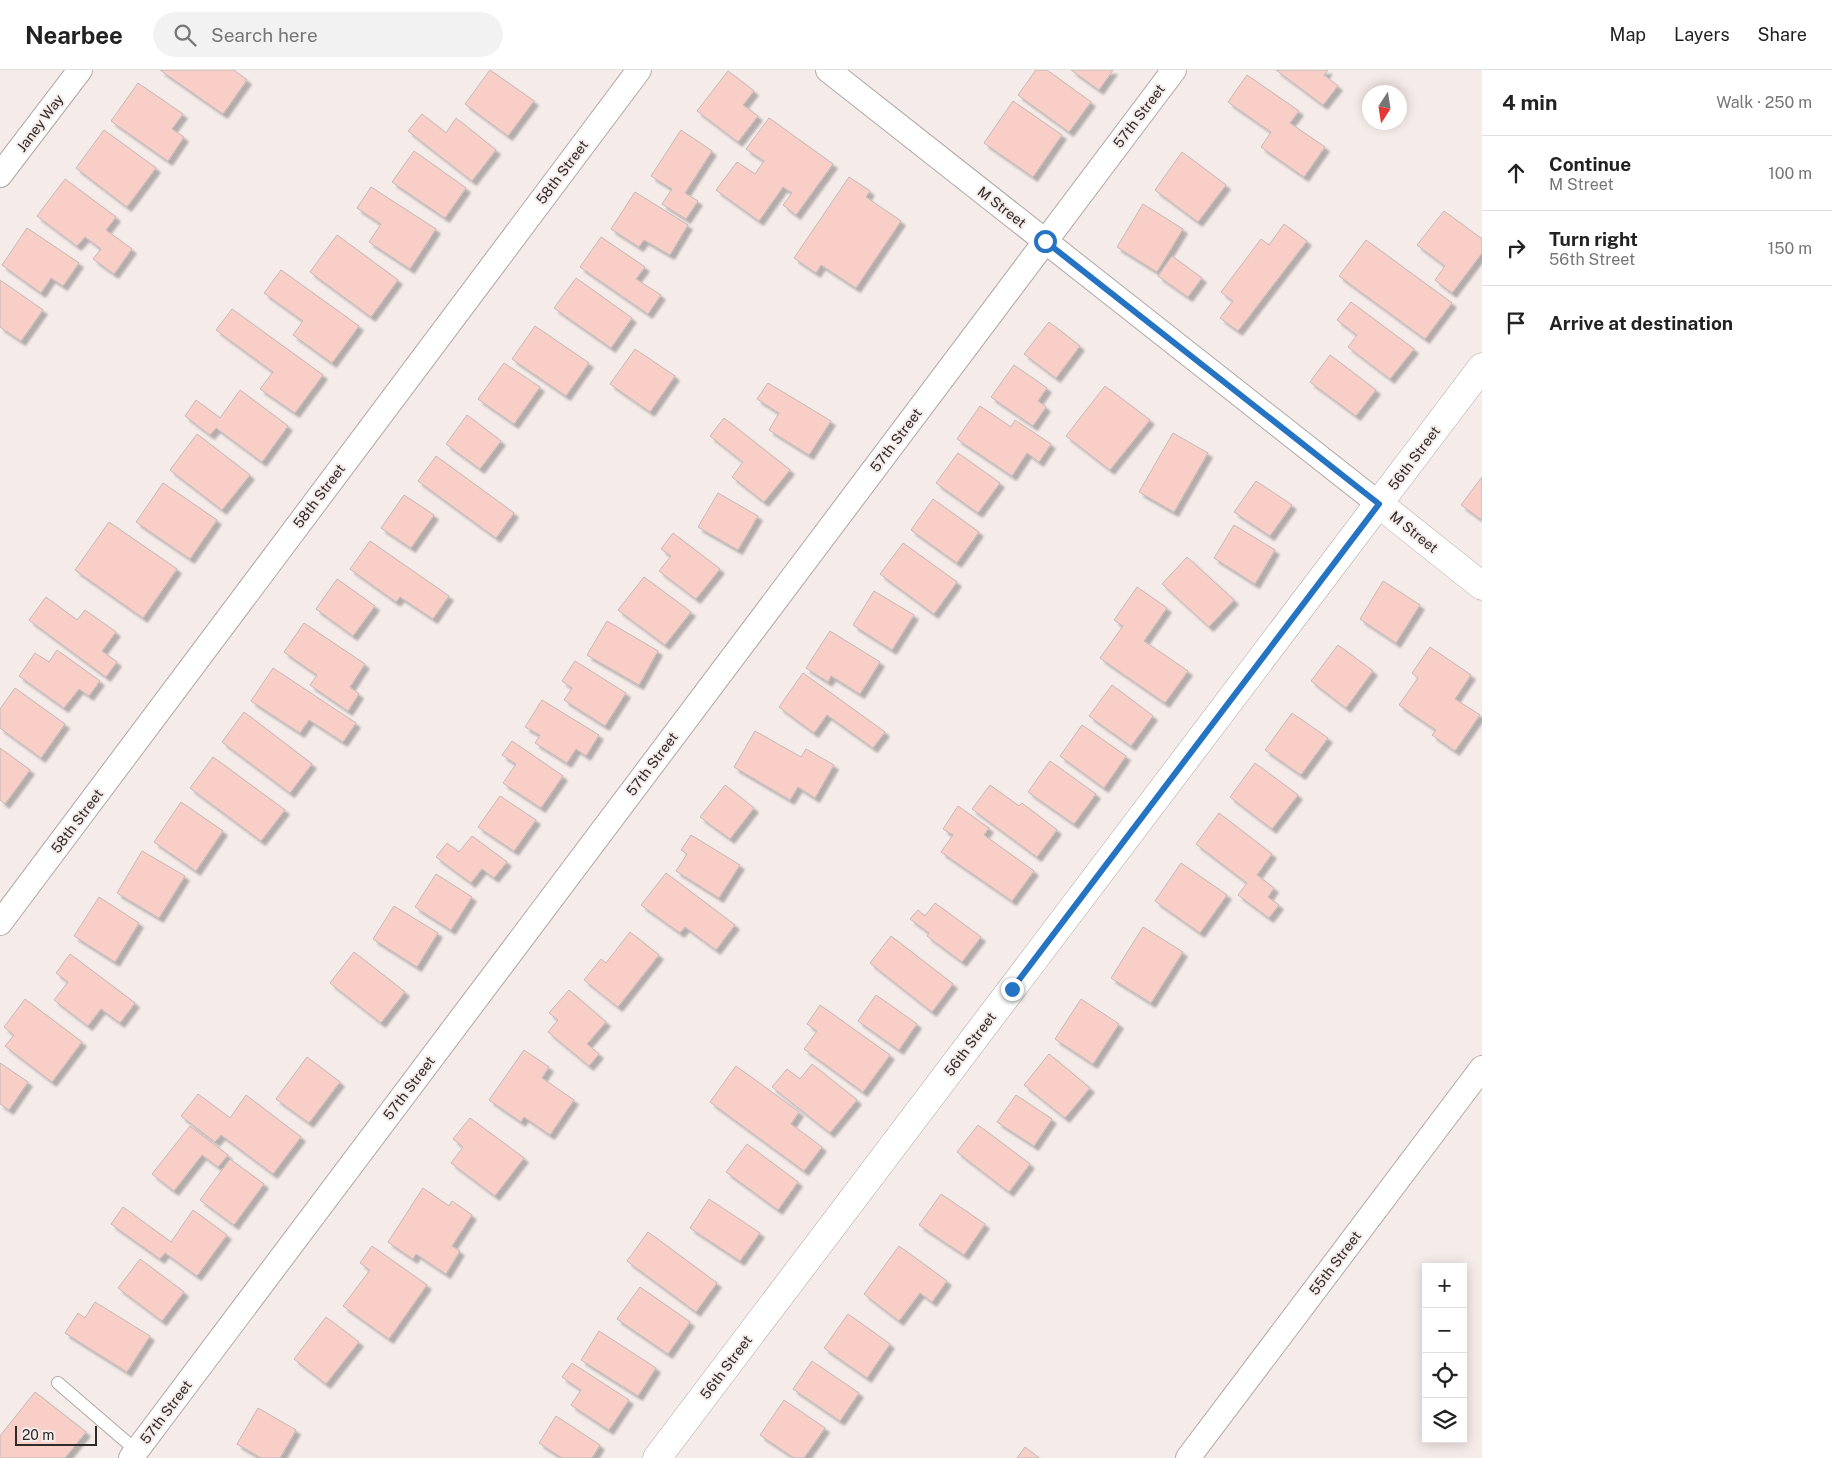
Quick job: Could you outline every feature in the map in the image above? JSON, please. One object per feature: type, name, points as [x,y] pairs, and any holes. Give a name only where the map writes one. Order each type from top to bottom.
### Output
[{"type":"street","name":"Janey Way","points":[[0,175],[80,70]]},
{"type":"street","name":"58th Street","points":[[0,923],[639,70]]},
{"type":"street","name":"M Street","points":[[828,70],[1482,586]]},
{"type":"street","name":"57th Street","points":[[134,1454],[1174,70]]},
{"type":"street","name":"56th Street","points":[[657,1458],[1482,367]]},
{"type":"street","name":"55th Street","points":[[1188,1458],[1482,1068]]},
{"type":"lane","points":[[58,1384],[134,1454]]},
{"type":"building","points":[[160,70],[234,70],[247,80],[223,114]]},
{"type":"building","points":[[490,70],[534,101],[508,136],[465,104]]},
{"type":"building","points":[[1036,70],[1047,70],[1091,102],[1069,132],[1018,95]]},
{"type":"building","points":[[1071,70],[1113,70],[1099,90]]},
{"type":"building","points":[[1276,70],[1328,70],[1324,75],[1338,86],[1323,105]]},
{"type":"building","points":[[728,71],[754,91],[743,105],[758,116],[738,142],[697,111]]},
{"type":"building","points":[[1247,75],[1299,111],[1290,123],[1325,147],[1304,177],[1261,147],[1271,132],[1228,102]]},
{"type":"building","points":[[138,83],[183,114],[172,129],[184,137],[168,161],[111,121]]},
{"type":"building","points":[[1013,101],[1062,135],[1033,177],[984,143]]},
{"type":"building","points":[[422,114],[446,133],[456,118],[496,150],[472,181],[408,131]]},
{"type":"building","points":[[769,118],[833,164],[796,215],[783,205],[792,193],[783,187],[759,221],[716,190],[737,162],[755,174],[764,161],[746,149]]},
{"type":"building","points":[[104,130],[156,168],[127,207],[76,168]]},
{"type":"building","points":[[681,130],[712,151],[685,193],[698,201],[686,219],[662,204],[672,189],[651,176]]},
{"type":"building","points":[[414,151],[466,188],[445,218],[392,182]]},
{"type":"building","points":[[1182,152],[1226,185],[1198,222],[1155,190]]},
{"type":"building","points":[[849,177],[870,191],[866,197],[901,221],[856,288],[821,265],[816,273],[794,258]]},
{"type":"building","points":[[65,179],[116,217],[106,230],[132,249],[114,274],[93,259],[101,249],[85,237],[77,246],[37,216]]},
{"type":"building","points":[[371,187],[436,229],[410,269],[369,242],[381,224],[357,208]]},
{"type":"building","points":[[635,192],[688,225],[670,255],[644,240],[639,247],[611,229]]},
{"type":"building","points":[[1143,204],[1183,229],[1157,272],[1117,247]]},
{"type":"building","points":[[1444,211],[1482,239],[1482,253],[1452,293],[1435,280],[1445,266],[1417,245]]},
{"type":"building","points":[[1284,224],[1307,241],[1238,331],[1220,318],[1233,301],[1221,292],[1261,239],[1269,245]]},
{"type":"building","points":[[27,228],[79,263],[63,286],[51,278],[41,293],[2,265]]},
{"type":"building","points":[[337,235],[398,280],[371,317],[310,272]]},
{"type":"building","points":[[601,237],[645,267],[636,279],[661,295],[648,314],[580,267]]},
{"type":"building","points":[[1366,240],[1452,303],[1425,339],[1339,276]]},
{"type":"building","points":[[1172,256],[1202,278],[1188,297],[1158,276]]},
{"type":"building","points":[[281,270],[359,326],[332,363],[293,335],[303,321],[264,293]]},
{"type":"building","points":[[576,278],[632,318],[611,348],[554,308]]},
{"type":"building","points":[[0,280],[43,310],[21,341],[0,327]]},
{"type":"building","points":[[1351,302],[1414,349],[1390,379],[1348,347],[1357,335],[1337,320]]},
{"type":"building","points":[[232,309],[323,375],[295,413],[260,389],[273,372],[216,330]]},
{"type":"building","points":[[1049,322],[1080,346],[1056,378],[1024,354]]},
{"type":"building","points":[[535,326],[589,363],[566,396],[512,359]]},
{"type":"building","points":[[635,349],[675,376],[650,412],[610,384]]},
{"type":"building","points":[[1330,355],[1376,390],[1356,416],[1310,382]]},
{"type":"building","points":[[504,363],[540,387],[514,424],[478,399]]},
{"type":"building","points":[[1014,365],[1047,388],[1038,401],[1046,407],[1033,426],[991,397]]},
{"type":"building","points":[[768,383],[831,421],[809,455],[769,430],[779,413],[757,399]]},
{"type":"building","points":[[1105,386],[1150,420],[1110,470],[1066,436]]},
{"type":"building","points":[[240,390],[288,426],[262,462],[216,428],[210,435],[185,416],[196,400],[220,418]]},
{"type":"building","points":[[980,406],[1011,427],[1015,420],[1051,444],[1039,462],[1027,453],[1012,476],[957,439]]},
{"type":"building","points":[[467,415],[501,441],[480,469],[446,444]]},
{"type":"building","points":[[724,418],[790,470],[764,502],[732,477],[743,462],[710,436]]},
{"type":"building","points":[[1173,433],[1208,453],[1174,512],[1139,492]]},
{"type":"building","points":[[197,434],[250,475],[222,510],[170,470]]},
{"type":"building","points":[[958,453],[1000,483],[978,513],[936,483]]},
{"type":"building","points":[[436,456],[514,513],[496,538],[418,481]]},
{"type":"building","points":[[1482,477],[1482,520],[1461,505]]},
{"type":"building","points":[[1256,481],[1292,505],[1270,536],[1234,512]]},
{"type":"building","points":[[163,483],[217,520],[190,559],[136,522]]},
{"type":"building","points":[[718,493],[758,516],[738,550],[698,527]]},
{"type":"building","points":[[404,495],[434,515],[411,548],[381,528]]},
{"type":"building","points":[[933,499],[979,532],[957,563],[911,530]]},
{"type":"building","points":[[109,522],[177,569],[143,618],[75,570]]},
{"type":"building","points":[[1234,525],[1275,550],[1255,584],[1214,558]]},
{"type":"building","points":[[673,533],[720,569],[696,599],[659,571],[671,556],[661,549]]},
{"type":"building","points":[[370,541],[449,596],[433,619],[400,597],[396,602],[350,569]]},
{"type":"building","points":[[903,543],[957,582],[934,614],[880,574]]},
{"type":"building","points":[[1187,557],[1234,600],[1209,627],[1162,584]]},
{"type":"building","points":[[644,577],[691,612],[665,645],[618,610]]},
{"type":"building","points":[[337,579],[375,606],[353,636],[316,609]]},
{"type":"building","points":[[1383,581],[1420,605],[1396,643],[1360,619]]},
{"type":"building","points":[[1137,587],[1167,608],[1144,641],[1188,671],[1165,703],[1100,658],[1123,626],[1114,620]]},
{"type":"building","points":[[874,591],[914,615],[892,650],[853,625]]},
{"type":"building","points":[[46,597],[77,620],[85,610],[116,632],[102,651],[117,662],[106,677],[29,620]]},
{"type":"building","points":[[607,621],[658,651],[639,685],[587,655]]},
{"type":"building","points":[[304,623],[365,664],[350,687],[359,694],[348,711],[310,685],[317,675],[284,652]]},
{"type":"building","points":[[830,631],[880,662],[860,694],[831,676],[828,682],[806,668]]},
{"type":"building","points":[[1338,645],[1373,671],[1346,708],[1311,681]]},
{"type":"building","points":[[1430,647],[1471,675],[1455,699],[1480,715],[1455,751],[1432,735],[1436,730],[1399,705],[1418,678],[1412,673]]},
{"type":"building","points":[[57,650],[100,681],[89,696],[79,689],[64,708],[19,676],[35,653],[49,662]]},
{"type":"building","points":[[575,661],[626,693],[605,726],[564,700],[572,688],[562,681]]},
{"type":"building","points":[[273,668],[356,723],[343,742],[309,720],[300,733],[251,701]]},
{"type":"building","points":[[803,673],[885,732],[873,748],[827,715],[814,733],[779,707]]},
{"type":"building","points":[[1112,685],[1153,716],[1131,746],[1089,716]]},
{"type":"building","points":[[15,688],[65,724],[41,758],[0,728],[0,709]]},
{"type":"building","points":[[542,700],[599,735],[586,756],[576,749],[567,763],[535,743],[540,735],[525,727]]},
{"type":"building","points":[[244,712],[312,764],[290,793],[222,742]]},
{"type":"building","points":[[1292,713],[1328,738],[1301,775],[1265,750]]},
{"type":"building","points":[[1082,725],[1126,756],[1104,788],[1060,756]]},
{"type":"building","points":[[755,731],[801,757],[806,749],[834,765],[815,798],[798,787],[790,800],[734,767]]},
{"type":"building","points":[[512,741],[563,776],[541,808],[503,783],[516,764],[502,755]]},
{"type":"building","points":[[0,748],[30,770],[5,804],[0,800]]},
{"type":"building","points":[[213,757],[285,810],[261,841],[190,788]]},
{"type":"building","points":[[1050,761],[1096,794],[1074,824],[1028,792]]},
{"type":"building","points":[[1255,763],[1298,795],[1272,829],[1230,797]]},
{"type":"building","points":[[725,785],[754,808],[730,839],[700,817]]},
{"type":"building","points":[[990,785],[1019,806],[1022,803],[1057,830],[1037,857],[972,809]]},
{"type":"building","points":[[500,796],[536,820],[514,851],[478,827]]},
{"type":"building","points":[[181,802],[223,831],[196,871],[154,842]]},
{"type":"building","points":[[958,806],[989,828],[984,835],[1034,871],[1012,901],[941,852],[953,835],[943,829]]},
{"type":"building","points":[[1219,813],[1272,854],[1257,875],[1274,888],[1268,897],[1279,905],[1269,918],[1238,895],[1247,883],[1196,844]]},
{"type":"building","points":[[691,835],[740,865],[719,898],[676,871],[687,854],[681,850]]},
{"type":"building","points":[[472,836],[507,862],[494,878],[482,869],[471,883],[436,857],[447,843],[459,852]]},
{"type":"building","points":[[142,851],[185,876],[159,918],[117,893]]},
{"type":"building","points":[[1181,863],[1227,895],[1200,933],[1155,901]]},
{"type":"building","points":[[666,873],[735,925],[716,950],[685,927],[680,933],[641,905]]},
{"type":"building","points":[[436,874],[472,897],[451,930],[415,907]]},
{"type":"building","points":[[99,897],[139,923],[115,962],[74,936]]},
{"type":"building","points":[[935,903],[981,937],[962,962],[927,936],[929,933],[910,919],[918,910],[925,916]]},
{"type":"building","points":[[394,906],[438,933],[417,967],[373,939]]},
{"type":"building","points":[[1143,927],[1183,952],[1151,1003],[1111,978]]},
{"type":"building","points":[[630,932],[659,955],[618,1007],[584,980],[601,959],[606,963]]},
{"type":"building","points":[[891,936],[953,984],[932,1012],[870,963]]},
{"type":"building","points":[[354,952],[405,992],[381,1023],[330,983]]},
{"type":"building","points":[[70,954],[135,1003],[120,1023],[101,1009],[88,1026],[54,1000],[68,982],[56,973]]},
{"type":"building","points":[[569,990],[606,1022],[587,1044],[599,1054],[589,1066],[548,1032],[558,1020],[549,1013]]},
{"type":"building","points":[[876,995],[917,1024],[899,1050],[858,1021]]},
{"type":"building","points":[[25,999],[82,1042],[52,1082],[5,1046],[14,1035],[4,1027]]},
{"type":"building","points":[[1081,999],[1119,1024],[1093,1064],[1055,1039]]},
{"type":"building","points":[[820,1005],[890,1055],[863,1092],[804,1049],[817,1031],[807,1024]]},
{"type":"building","points":[[524,1050],[549,1067],[542,1078],[574,1100],[550,1135],[524,1117],[521,1122],[489,1100]]},
{"type":"building","points":[[1049,1054],[1090,1088],[1065,1118],[1024,1085]]},
{"type":"building","points":[[307,1057],[340,1082],[309,1123],[276,1099]]},
{"type":"building","points":[[0,1063],[28,1082],[9,1110],[0,1104]]},
{"type":"building","points":[[812,1064],[857,1100],[830,1133],[772,1087],[787,1069],[800,1079]]},
{"type":"building","points":[[736,1066],[799,1112],[791,1124],[822,1147],[804,1171],[710,1102]]},
{"type":"building","points":[[198,1094],[230,1118],[246,1095],[301,1137],[273,1174],[221,1135],[215,1142],[181,1116]]},
{"type":"building","points":[[1016,1095],[1052,1119],[1034,1146],[997,1122]]},
{"type":"building","points":[[470,1118],[524,1158],[495,1196],[451,1163],[463,1147],[453,1139]]},
{"type":"building","points":[[978,1125],[1030,1164],[1009,1192],[957,1152]]},
{"type":"building","points":[[190,1126],[228,1155],[218,1167],[202,1155],[174,1191],[152,1174]]},
{"type":"building","points":[[747,1144],[798,1182],[778,1210],[726,1172]]},
{"type":"building","points":[[230,1159],[264,1184],[234,1225],[200,1200]]},
{"type":"building","points":[[423,1188],[449,1206],[452,1201],[472,1215],[452,1246],[460,1251],[446,1274],[416,1254],[413,1259],[388,1242]]},
{"type":"building","points":[[941,1194],[985,1224],[964,1255],[919,1225]]},
{"type":"building","points":[[709,1199],[760,1233],[740,1261],[690,1228]]},
{"type":"building","points":[[123,1207],[171,1242],[193,1210],[227,1235],[197,1276],[165,1253],[160,1259],[111,1224]]},
{"type":"building","points":[[648,1232],[717,1283],[696,1312],[627,1261]]},
{"type":"building","points":[[372,1246],[427,1285],[389,1339],[343,1306],[370,1270],[360,1263]]},
{"type":"building","points":[[899,1246],[947,1281],[932,1302],[920,1293],[899,1321],[864,1294]]},
{"type":"building","points":[[140,1259],[184,1292],[162,1321],[118,1288]]},
{"type":"building","points":[[640,1287],[690,1322],[668,1354],[617,1319]]},
{"type":"building","points":[[95,1302],[150,1336],[127,1372],[65,1333],[78,1313],[85,1318]]},
{"type":"building","points":[[848,1314],[890,1344],[867,1378],[824,1348]]},
{"type":"building","points":[[326,1317],[359,1342],[326,1384],[294,1359]]},
{"type":"building","points":[[599,1331],[656,1368],[638,1396],[581,1360]]},
{"type":"building","points":[[812,1361],[859,1393],[840,1421],[793,1389]]},
{"type":"building","points":[[572,1363],[629,1400],[609,1430],[571,1405],[581,1390],[562,1377]]},
{"type":"building","points":[[35,1392],[86,1432],[65,1458],[0,1458],[0,1436]]},
{"type":"building","points":[[784,1400],[825,1428],[804,1458],[794,1458],[760,1435]]},
{"type":"building","points":[[258,1408],[296,1430],[280,1458],[261,1458],[237,1444]]},
{"type":"building","points":[[556,1416],[600,1445],[592,1458],[562,1458],[539,1443]]},
{"type":"building","points":[[1025,1447],[1039,1458],[1017,1458]]},
{"type":"route","points":[[1012,989],[1379,504],[1045,241]]}]
